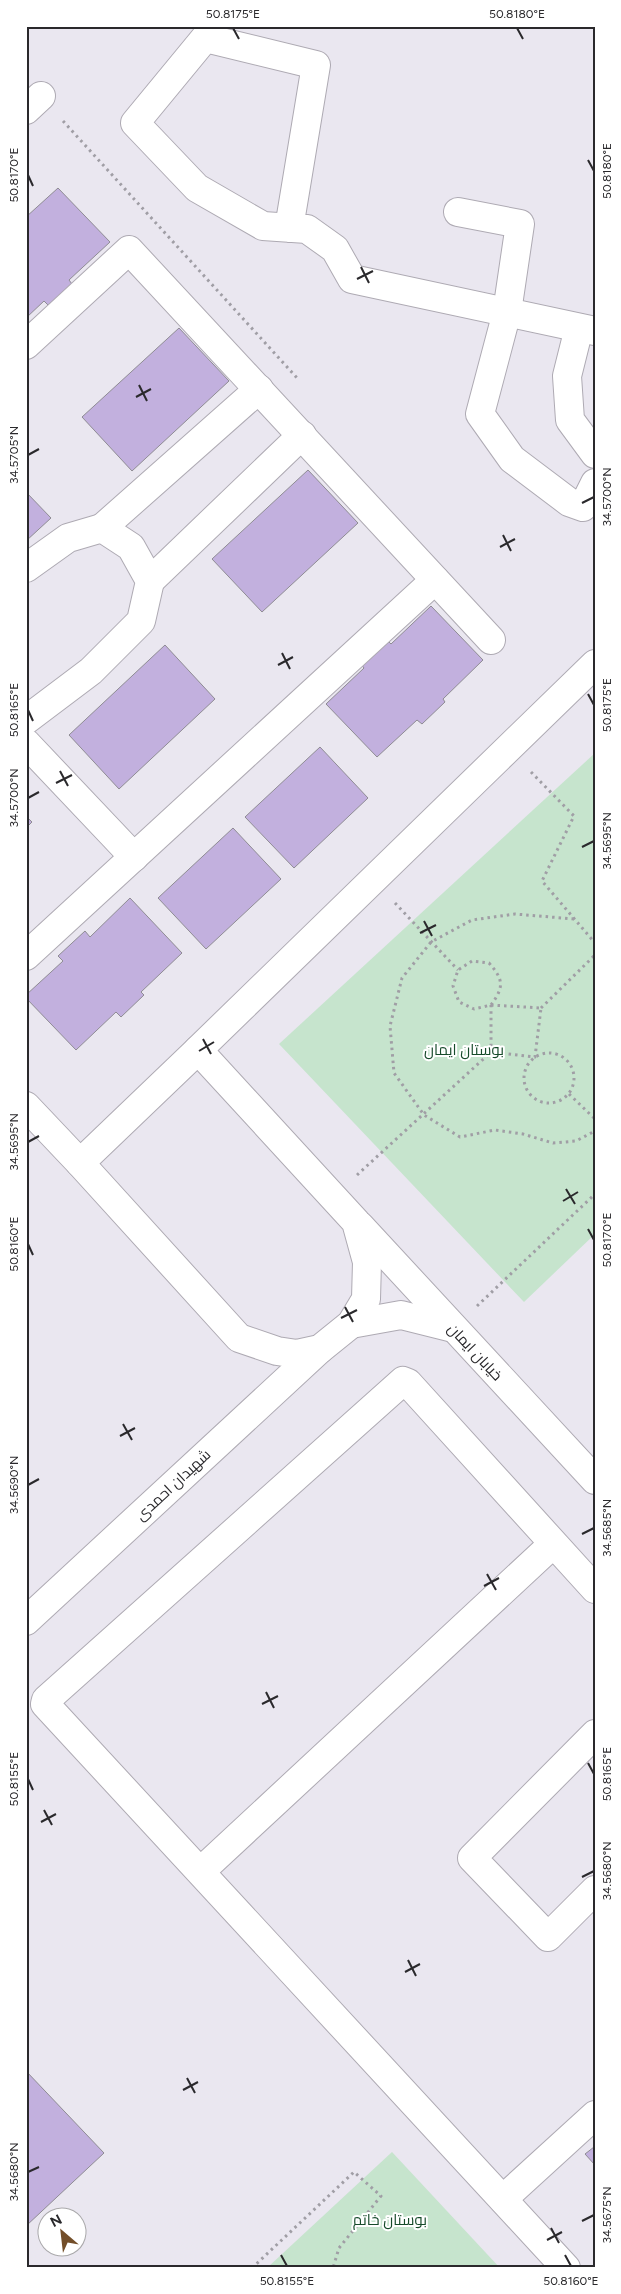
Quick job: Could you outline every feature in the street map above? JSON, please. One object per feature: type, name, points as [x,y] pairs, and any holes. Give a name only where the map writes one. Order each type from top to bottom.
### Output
[{"type":"street","points":[[288,228],[316,65],[205,38],[135,123],[197,188],[263,226],[288,228],[307,229],[335,249],[352,279],[587,330],[567,376],[570,420],[595,454]]},
{"type":"street","points":[[458,212],[520,224],[507,312],[480,414],[512,459],[569,502],[583,507],[595,483]]},
{"type":"street","points":[[26,345],[129,250],[491,640]]},
{"type":"street","points":[[26,568],[68,538],[102,528],[258,389]]},
{"type":"street","points":[[26,720],[91,671],[141,621],[150,581],[302,435]]},
{"type":"street","points":[[102,528],[131,548],[150,581]]},
{"type":"street","points":[[26,956],[435,580]]},
{"type":"street","points":[[80,1163],[595,664]]},
{"type":"street","points":[[26,742],[134,857]]},
{"type":"street","name":"خیابان ایمان","points":[[198,1050],[595,1480]]},
{"type":"street","points":[[26,1106],[239,1338],[277,1351],[297,1354],[320,1349]]},
{"type":"street","points":[[351,1324],[366,1299],[367,1262],[356,1222]]},
{"type":"street","points":[[351,1324],[401,1315],[453,1328]]},
{"type":"street","name":"شهیدان احمدی","points":[[26,1621],[320,1349],[351,1324]]},
{"type":"street","points":[[566,2268],[45,1704],[46,1700],[402,1381],[408,1383],[595,1589]]},
{"type":"street","points":[[201,1871],[553,1544]]},
{"type":"street","points":[[595,1734],[472,1858],[548,1937],[595,1890]]},
{"type":"street","points":[[503,2199],[595,2115]]},
{"type":"path","points":[[34,103],[300,382]]},
{"type":"path","points":[[507,748],[574,816],[542,881],[595,943]]},
{"type":"path","points":[[373,880],[458,970]]},
{"type":"path","points":[[574,919],[514,914],[472,920],[431,942],[402,978],[390,1026],[394,1073],[424,1115],[460,1137],[494,1130],[523,1134],[553,1143],[576,1141],[595,1131]]},
{"type":"path","points":[[491,1052],[535,1056],[553,1053],[568,1061],[574,1078],[569,1094],[554,1103],[537,1100],[525,1087],[524,1070],[535,1056],[541,1008],[595,955]]},
{"type":"path","points":[[333,1196],[491,1052],[491,1005],[500,992],[500,976],[489,963],[472,961],[458,970],[453,986],[459,1002],[474,1009],[491,1005],[541,1008]]},
{"type":"path","points":[[569,1094],[595,1119]]},
{"type":"path","points":[[453,1328],[595,1194]]},
{"type":"path","points":[[252,2268],[354,2172],[381,2196],[339,2248],[333,2268]]},
{"type":"green space","name":"بوستان ایمان","points":[[595,753],[595,1234],[524,1302],[279,1044]]},
{"type":"green space","name":"بوستان خاتم","points":[[392,2152],[500,2268],[267,2268]]},
{"type":"building","points":[[58,188],[110,242],[69,280],[72,284],[49,306],[44,301],[26,318],[26,217]]},
{"type":"building","points":[[179,328],[229,381],[132,471],[82,417]]},
{"type":"building","points":[[308,470],[358,523],[262,612],[212,559]]},
{"type":"building","points":[[26,492],[51,518],[26,541]]},
{"type":"building","points":[[431,606],[483,660],[443,699],[445,702],[422,724],[417,720],[377,757],[326,704],[364,668],[360,663],[386,639],[391,644]]},
{"type":"building","points":[[165,645],[215,699],[119,789],[69,735]]},
{"type":"building","points":[[320,747],[368,798],[294,868],[245,817]]},
{"type":"building","points":[[26,816],[32,822],[26,828]]},
{"type":"building","points":[[233,828],[281,879],[206,949],[158,898]]},
{"type":"building","points":[[130,898],[182,953],[141,992],[144,995],[121,1017],[116,1012],[76,1050],[26,998],[26,995],[63,961],[58,956],[85,931],[90,937]]},
{"type":"building","points":[[26,2071],[104,2153],[47,2206],[38,2206],[38,2215],[26,2226]]},
{"type":"building","points":[[595,2147],[595,2165],[585,2154]]}]
